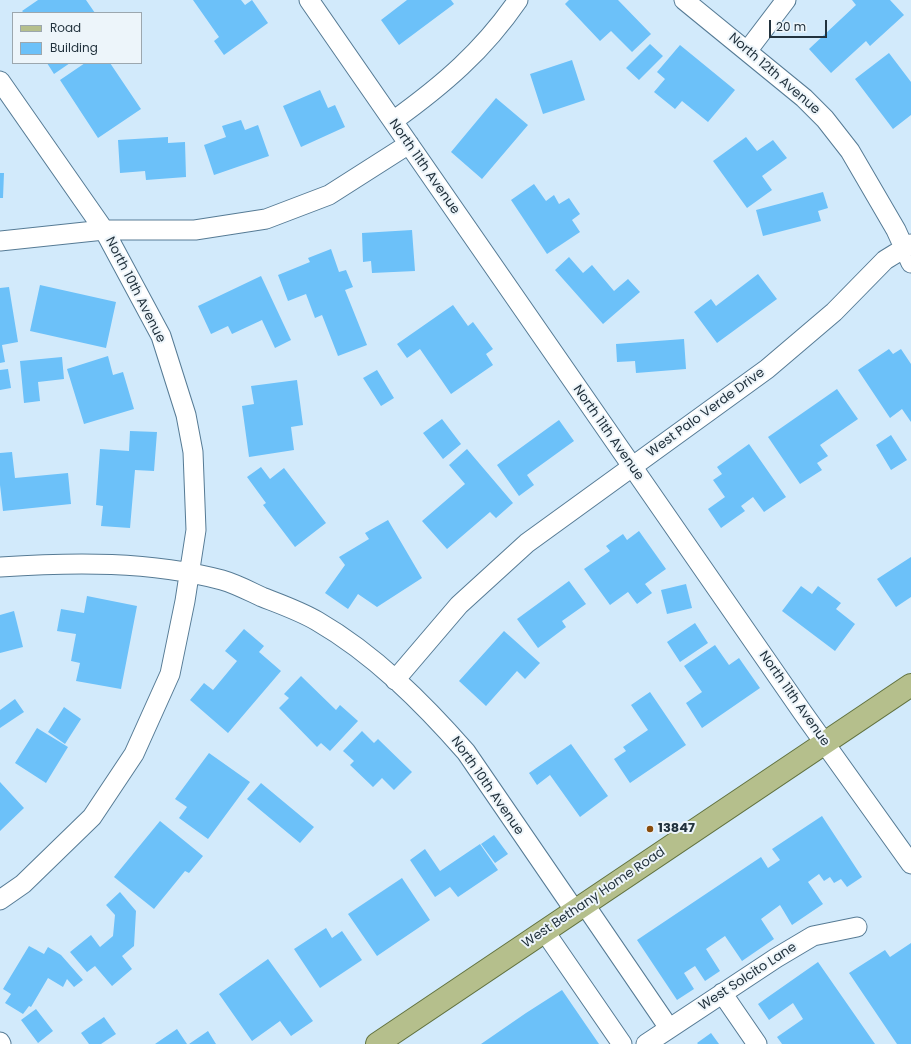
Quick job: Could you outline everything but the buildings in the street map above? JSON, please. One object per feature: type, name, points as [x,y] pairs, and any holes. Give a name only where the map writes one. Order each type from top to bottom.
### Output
[{"type":"main road","name":"West Bethany Home Road","points":[[377,1044],[911,685]]},
{"type":"street","name":"North 11th Avenue","points":[[309,0],[824,743],[911,864]]},
{"type":"street","points":[[393,121],[424,99],[478,52],[504,21],[518,0]]},
{"type":"street","name":"North 12th Avenue","points":[[684,0],[748,50],[804,98],[825,119],[850,151],[909,251]]},
{"type":"street","points":[[748,50],[786,0]]},
{"type":"street","name":"North 10th Avenue","points":[[0,81],[104,230],[161,336],[186,415],[193,452],[196,530],[189,574],[223,581],[316,621],[353,646],[420,701],[466,752],[669,1028]]},
{"type":"street","points":[[0,241],[104,230],[195,230],[266,219],[329,195],[409,144]]},
{"type":"street","name":"West Palo Verde Drive","points":[[395,680],[459,605],[527,543],[777,360],[834,312],[885,260],[909,251]]},
{"type":"street","points":[[0,566],[60,563],[126,564],[189,574],[170,674],[134,754],[92,817],[23,884],[0,900]]},
{"type":"street","name":"West Solcito Lane","points":[[646,1044],[776,958],[813,936],[857,927]]},
{"type":"street","points":[[545,932],[622,1044]]},
{"type":"street","points":[[722,993],[757,1044]]},
{"type":"place","name":"13847","points":[[650,829]]}]
